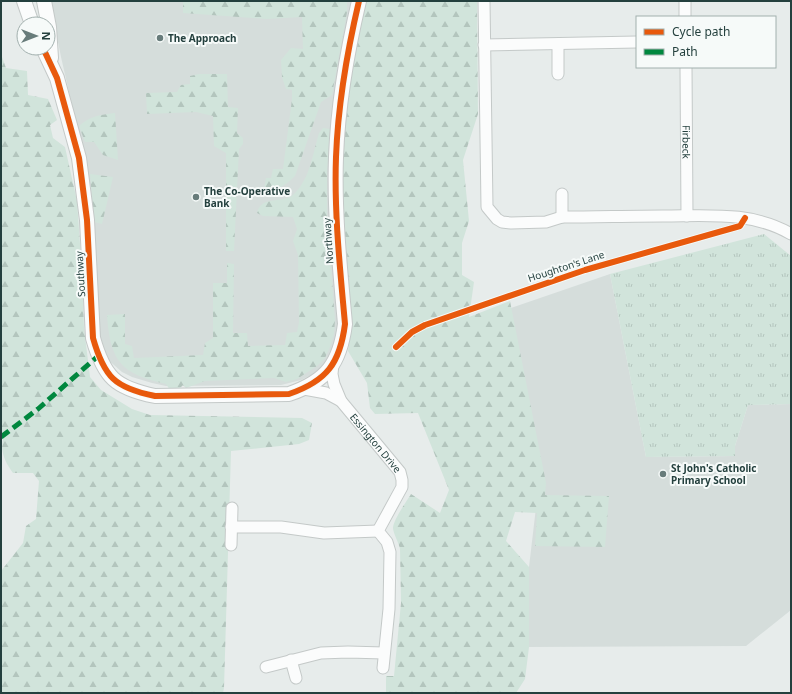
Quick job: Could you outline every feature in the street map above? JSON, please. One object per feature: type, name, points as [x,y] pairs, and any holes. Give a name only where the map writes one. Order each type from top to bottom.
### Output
[{"type":"street","points":[[24,1],[29,16]]},
{"type":"street","points":[[44,1],[49,27],[51,63]]},
{"type":"street","points":[[484,1],[487,207],[497,219],[502,222],[511,223],[546,222],[562,217],[730,216],[745,218],[780,228],[791,234]]},
{"type":"street","points":[[685,1],[686,16]]},
{"type":"street","name":"Northway","points":[[229,394],[289,394],[304,389],[315,383],[326,373],[338,355],[345,324],[336,220],[336,157],[343,80],[357,4]]},
{"type":"street","points":[[484,45],[636,42]]},
{"type":"street","points":[[558,44],[558,74]]},
{"type":"street","name":"Southway","points":[[48,56],[57,78],[79,158],[87,220],[93,338],[98,356],[106,373],[120,384],[136,392],[155,396],[229,394]]},
{"type":"street","name":"Firbeck","points":[[686,68],[687,216]]},
{"type":"street","points":[[562,194],[562,217]]},
{"type":"street","name":"Essington Drive","points":[[333,364],[332,374],[334,384],[341,401],[401,476],[402,483],[400,491],[378,531]]},
{"type":"street","name":"Essington Drive","points":[[304,389],[326,393],[341,401]]},
{"type":"street","points":[[231,545],[232,508]]},
{"type":"street","points":[[231,526],[281,527],[330,533],[378,531],[387,542],[390,552],[389,609],[382,668]]},
{"type":"street","points":[[266,666],[307,656],[334,652],[384,653]]},
{"type":"street","points":[[291,660],[296,678]]},
{"type":"shaded area","points":[[50,1],[351,1],[332,126],[328,177],[330,239],[337,332],[327,359],[320,368],[311,375],[301,380],[281,385],[166,386],[132,377],[122,372],[106,358],[99,345],[91,188],[61,57],[56,32],[56,16],[53,16]]},
{"type":"shaded area","name":"St John's Catholic Primary School","points":[[610,274],[646,457],[735,456],[735,446],[748,405],[791,404],[791,610],[746,646],[529,647],[529,567],[537,499],[505,310]]},
{"type":"green space","points":[[183,1],[347,1],[347,12],[332,95],[321,102],[295,176],[281,187],[264,190],[266,178],[271,178],[273,169],[283,169],[292,90],[286,89],[282,77],[281,60],[291,48],[303,49],[302,17],[267,19],[183,13]]},
{"type":"green space","points":[[365,1],[477,1],[478,114],[463,160],[469,221],[462,243],[462,275],[474,282],[469,317],[510,301],[546,483],[545,495],[609,496],[605,547],[535,546],[537,513],[515,512],[506,541],[529,567],[529,647],[525,679],[516,693],[386,693],[386,676],[394,676],[401,603],[400,549],[393,528],[411,494],[440,513],[449,490],[418,413],[375,414],[370,408],[367,383],[348,351],[351,332],[351,316],[343,204],[344,136],[352,68]]},
{"type":"green space","points":[[1,54],[6,68],[27,71],[28,95],[48,99],[57,120],[50,125],[53,138],[65,147],[77,201],[84,328],[90,377],[101,390],[132,409],[150,415],[302,418],[312,423],[309,440],[299,444],[231,451],[223,693],[1,693],[1,571],[23,543],[26,526],[36,519],[39,481],[33,473],[13,473],[4,458],[2,449],[3,440],[1,439]]},
{"type":"green space","points":[[199,74],[227,74],[228,107],[238,108],[237,133],[243,138],[243,144],[239,149],[234,251],[226,251],[226,153],[214,146],[213,116],[196,112],[147,114],[146,93],[177,92],[181,85],[190,84],[190,76]]},
{"type":"green space","points":[[115,113],[118,160],[103,155],[94,142],[85,142],[79,126],[91,118]]},
{"type":"green space","points":[[323,128],[330,129],[327,172],[327,215],[335,320],[334,334],[325,358],[317,366],[297,379],[286,382],[274,378],[205,381],[186,388],[183,385],[177,391],[170,390],[166,384],[151,380],[128,370],[115,354],[111,344],[107,315],[125,314],[125,344],[132,346],[134,358],[203,355],[205,343],[213,338],[213,283],[227,283],[227,263],[234,264],[233,333],[247,333],[248,346],[285,345],[287,333],[297,332],[299,322],[298,255],[293,241],[297,229],[293,217],[263,216],[257,213],[259,207],[263,204],[268,201],[291,197],[300,187],[308,173],[319,133]]},
{"type":"green space","points":[[90,174],[113,177],[102,224],[94,222]]},
{"type":"green space","points":[[764,234],[791,256],[791,404],[748,405],[735,446],[735,456],[646,457],[610,274]]},
{"type":"marked path","points":[[1,437],[38,409],[98,356]]},
{"type":"cycle path","points":[[47,56],[57,78],[79,158],[87,220],[93,338],[97,351],[107,371],[113,379],[130,389],[155,396],[289,394],[313,383],[329,369],[335,360],[343,338],[345,324],[339,261],[336,157],[344,78],[359,1]]},
{"type":"cycle path","name":"Houghton's Lane","points":[[396,347],[412,332],[425,325],[585,270],[740,226],[745,218]]},
{"type":"place","name":"The Approach","points":[[160,38]]},
{"type":"place","name":"The Co-Operative Bank","points":[[196,197]]},
{"type":"place","name":"St John's Catholic Primary School","points":[[663,474]]}]
